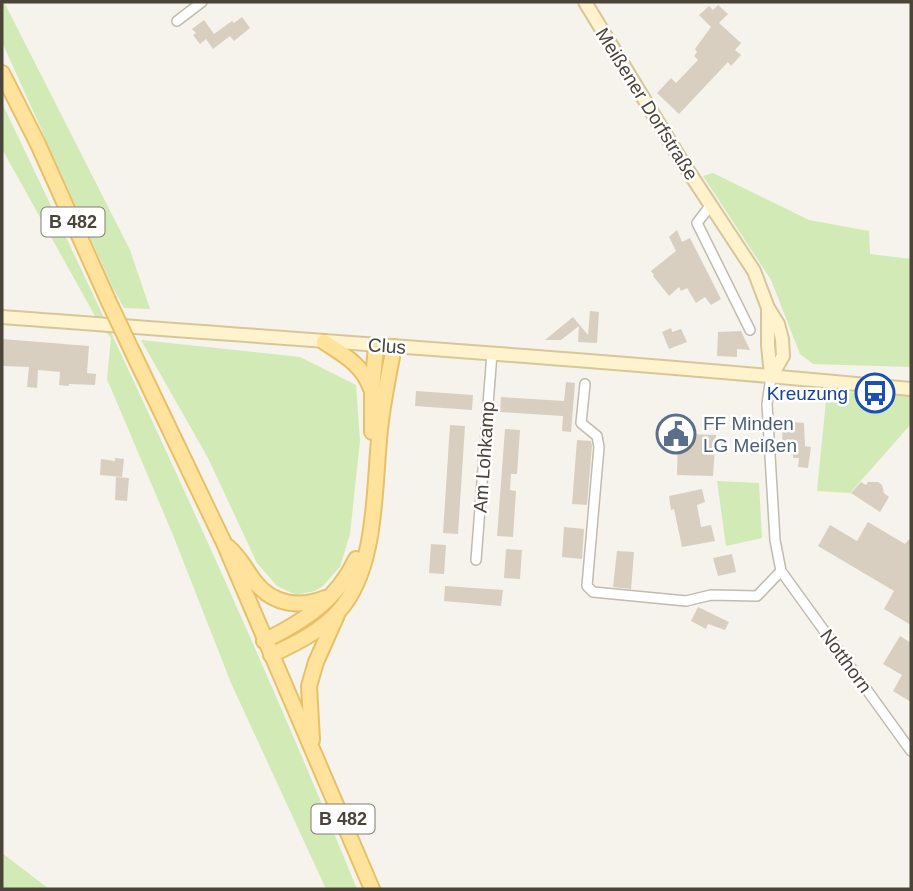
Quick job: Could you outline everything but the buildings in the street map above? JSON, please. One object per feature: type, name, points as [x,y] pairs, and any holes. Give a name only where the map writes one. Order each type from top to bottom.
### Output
[{"type":"main road","name":"Meißener Dorfstraße","points":[[585,2],[710,206],[754,271],[768,308],[771,377]]},
{"type":"main road","name":"B 482","points":[[2,73],[38,144],[108,300],[224,543],[372,889]]},
{"type":"main road","name":"Clus","points":[[2,317],[492,353],[911,389]]},
{"type":"main road","points":[[324,342],[355,363],[368,379],[372,390]]},
{"type":"main road","points":[[264,641],[296,625],[333,596],[349,574],[358,554],[370,470],[376,346]]},
{"type":"main road","points":[[271,655],[302,640],[337,614],[346,603],[367,553],[381,421],[394,347]]},
{"type":"main road","points":[[224,543],[238,555],[256,584],[274,599],[294,605],[333,596]]},
{"type":"main road","points":[[313,748],[309,687],[316,662],[337,614]]},
{"type":"street","points":[[177,21],[202,2]]},
{"type":"street","points":[[710,206],[697,223],[750,330]]},
{"type":"street","name":"Am Lohkamp","points":[[476,560],[492,353]]},
{"type":"street","name":"Notthorn","points":[[771,377],[768,404],[775,540],[781,571],[911,751]]},
{"type":"street","points":[[585,384],[581,423],[597,436],[599,447],[587,586],[593,592],[686,601],[711,595],[757,596],[781,571]]},
{"type":"green space","points":[[2,2],[130,250],[150,309],[124,308],[112,286],[2,42]]},
{"type":"green space","points":[[2,103],[230,592],[357,889],[326,889],[231,683],[173,535],[107,379],[111,338],[100,325],[2,149]]},
{"type":"green space","points":[[713,173],[809,220],[869,231],[870,254],[911,259],[911,367],[813,364],[800,354],[771,280],[703,176]]},
{"type":"green space","points":[[141,340],[300,357],[356,385],[360,441],[350,534],[340,567],[323,586],[315,591],[296,595],[277,586],[257,563],[208,458]]},
{"type":"green space","points":[[827,391],[911,396],[911,424],[850,493],[817,491]]},
{"type":"green space","points":[[717,481],[759,483],[762,538],[726,546]]},
{"type":"green space","points":[[2,853],[49,889],[2,889]]},
{"type":"place","name":"Kreuzung","points":[[875,393]]},
{"type":"place","name":"FF Minden LG Meißen","points":[[676,434]]}]
